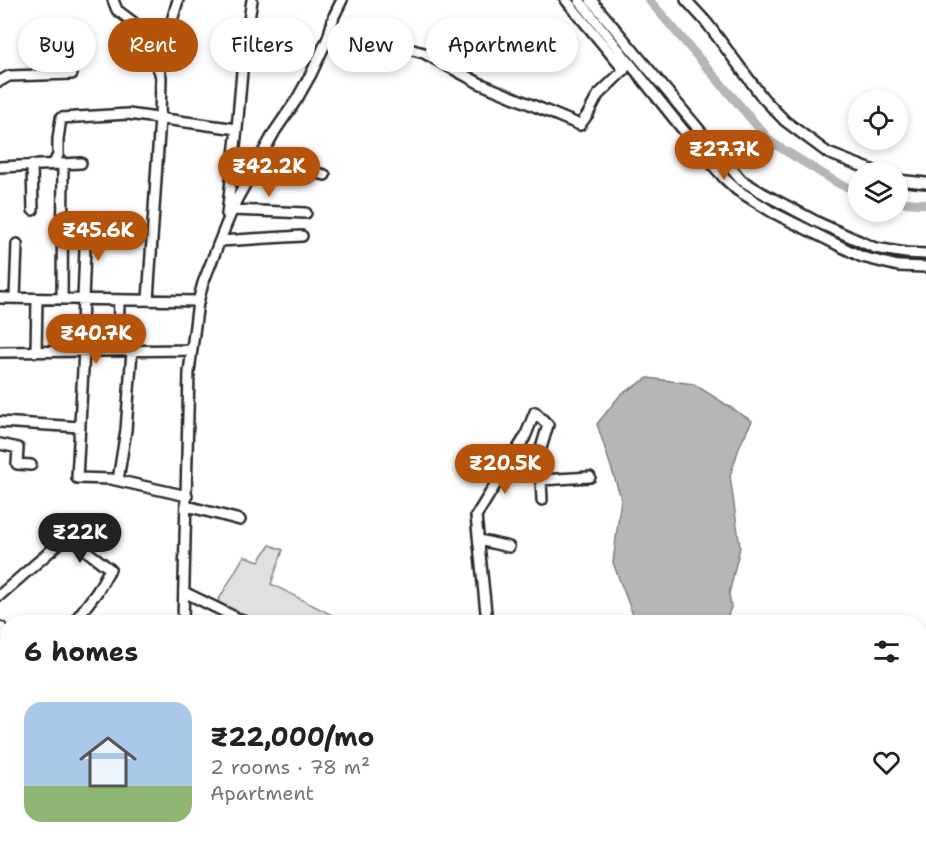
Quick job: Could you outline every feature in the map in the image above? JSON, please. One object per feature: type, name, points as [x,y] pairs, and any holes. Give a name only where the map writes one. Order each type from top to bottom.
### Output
[{"type":"street","points":[[113,0],[117,10],[128,18]]},
{"type":"street","points":[[173,18],[178,0]]},
{"type":"street","points":[[226,225],[243,60],[252,0]]},
{"type":"street","points":[[333,18],[342,0]]},
{"type":"street","points":[[414,50],[424,53],[479,83],[580,125],[598,95],[624,70],[566,0]]},
{"type":"street","points":[[579,0],[684,131],[737,190],[772,212],[862,257],[898,266],[926,267]]},
{"type":"street","points":[[591,0],[741,180],[819,223],[875,248],[926,254]]},
{"type":"street","points":[[686,0],[707,23],[763,98],[785,121],[828,153],[851,162]]},
{"type":"street","points":[[183,615],[189,372],[203,283],[232,210],[257,163],[306,82],[327,40]]},
{"type":"street","points":[[148,300],[160,118],[160,72]]},
{"type":"street","points":[[0,81],[9,76],[72,74]]},
{"type":"street","points":[[62,299],[58,165],[61,118],[128,114],[237,129]]},
{"type":"street","points":[[0,167],[81,163]]},
{"type":"street","points":[[233,166],[257,163],[324,175]]},
{"type":"street","points":[[32,165],[33,210]]},
{"type":"street","points":[[908,181],[926,183]]},
{"type":"street","points":[[232,210],[306,213]]},
{"type":"street","points":[[86,223],[77,478],[118,480],[240,520]]},
{"type":"street","points":[[220,241],[302,236]]},
{"type":"street","points":[[15,298],[17,244]]},
{"type":"street","points":[[0,298],[199,301]]},
{"type":"street","points":[[36,352],[37,298]]},
{"type":"street","points":[[118,351],[119,300]]},
{"type":"street","points":[[0,352],[192,350]]},
{"type":"street","points":[[118,480],[126,430],[132,351]]},
{"type":"street","points":[[486,615],[476,516],[525,437],[535,412],[548,424],[539,455],[542,500]]},
{"type":"street","points":[[0,422],[80,427]]},
{"type":"street","points":[[0,444],[18,448],[17,464],[31,465]]},
{"type":"street","points":[[541,480],[590,477]]},
{"type":"street","points":[[0,595],[70,534],[110,569],[97,592],[79,615]]},
{"type":"street","points":[[478,540],[509,547]]},
{"type":"street","points":[[184,592],[231,615]]},
{"type":"shaded area","points":[[648,378],[694,384],[752,421],[740,445],[730,476],[740,547],[729,594],[731,607],[728,615],[633,615],[613,563],[621,498],[597,424],[621,394]]},
{"type":"shaded area","points":[[270,545],[283,550],[271,584],[332,615],[244,615],[217,603],[244,556],[259,561]]},
{"type":"waterway","points":[[649,0],[771,142],[848,187]]},
{"type":"waterway","points":[[908,203],[926,204]]}]
